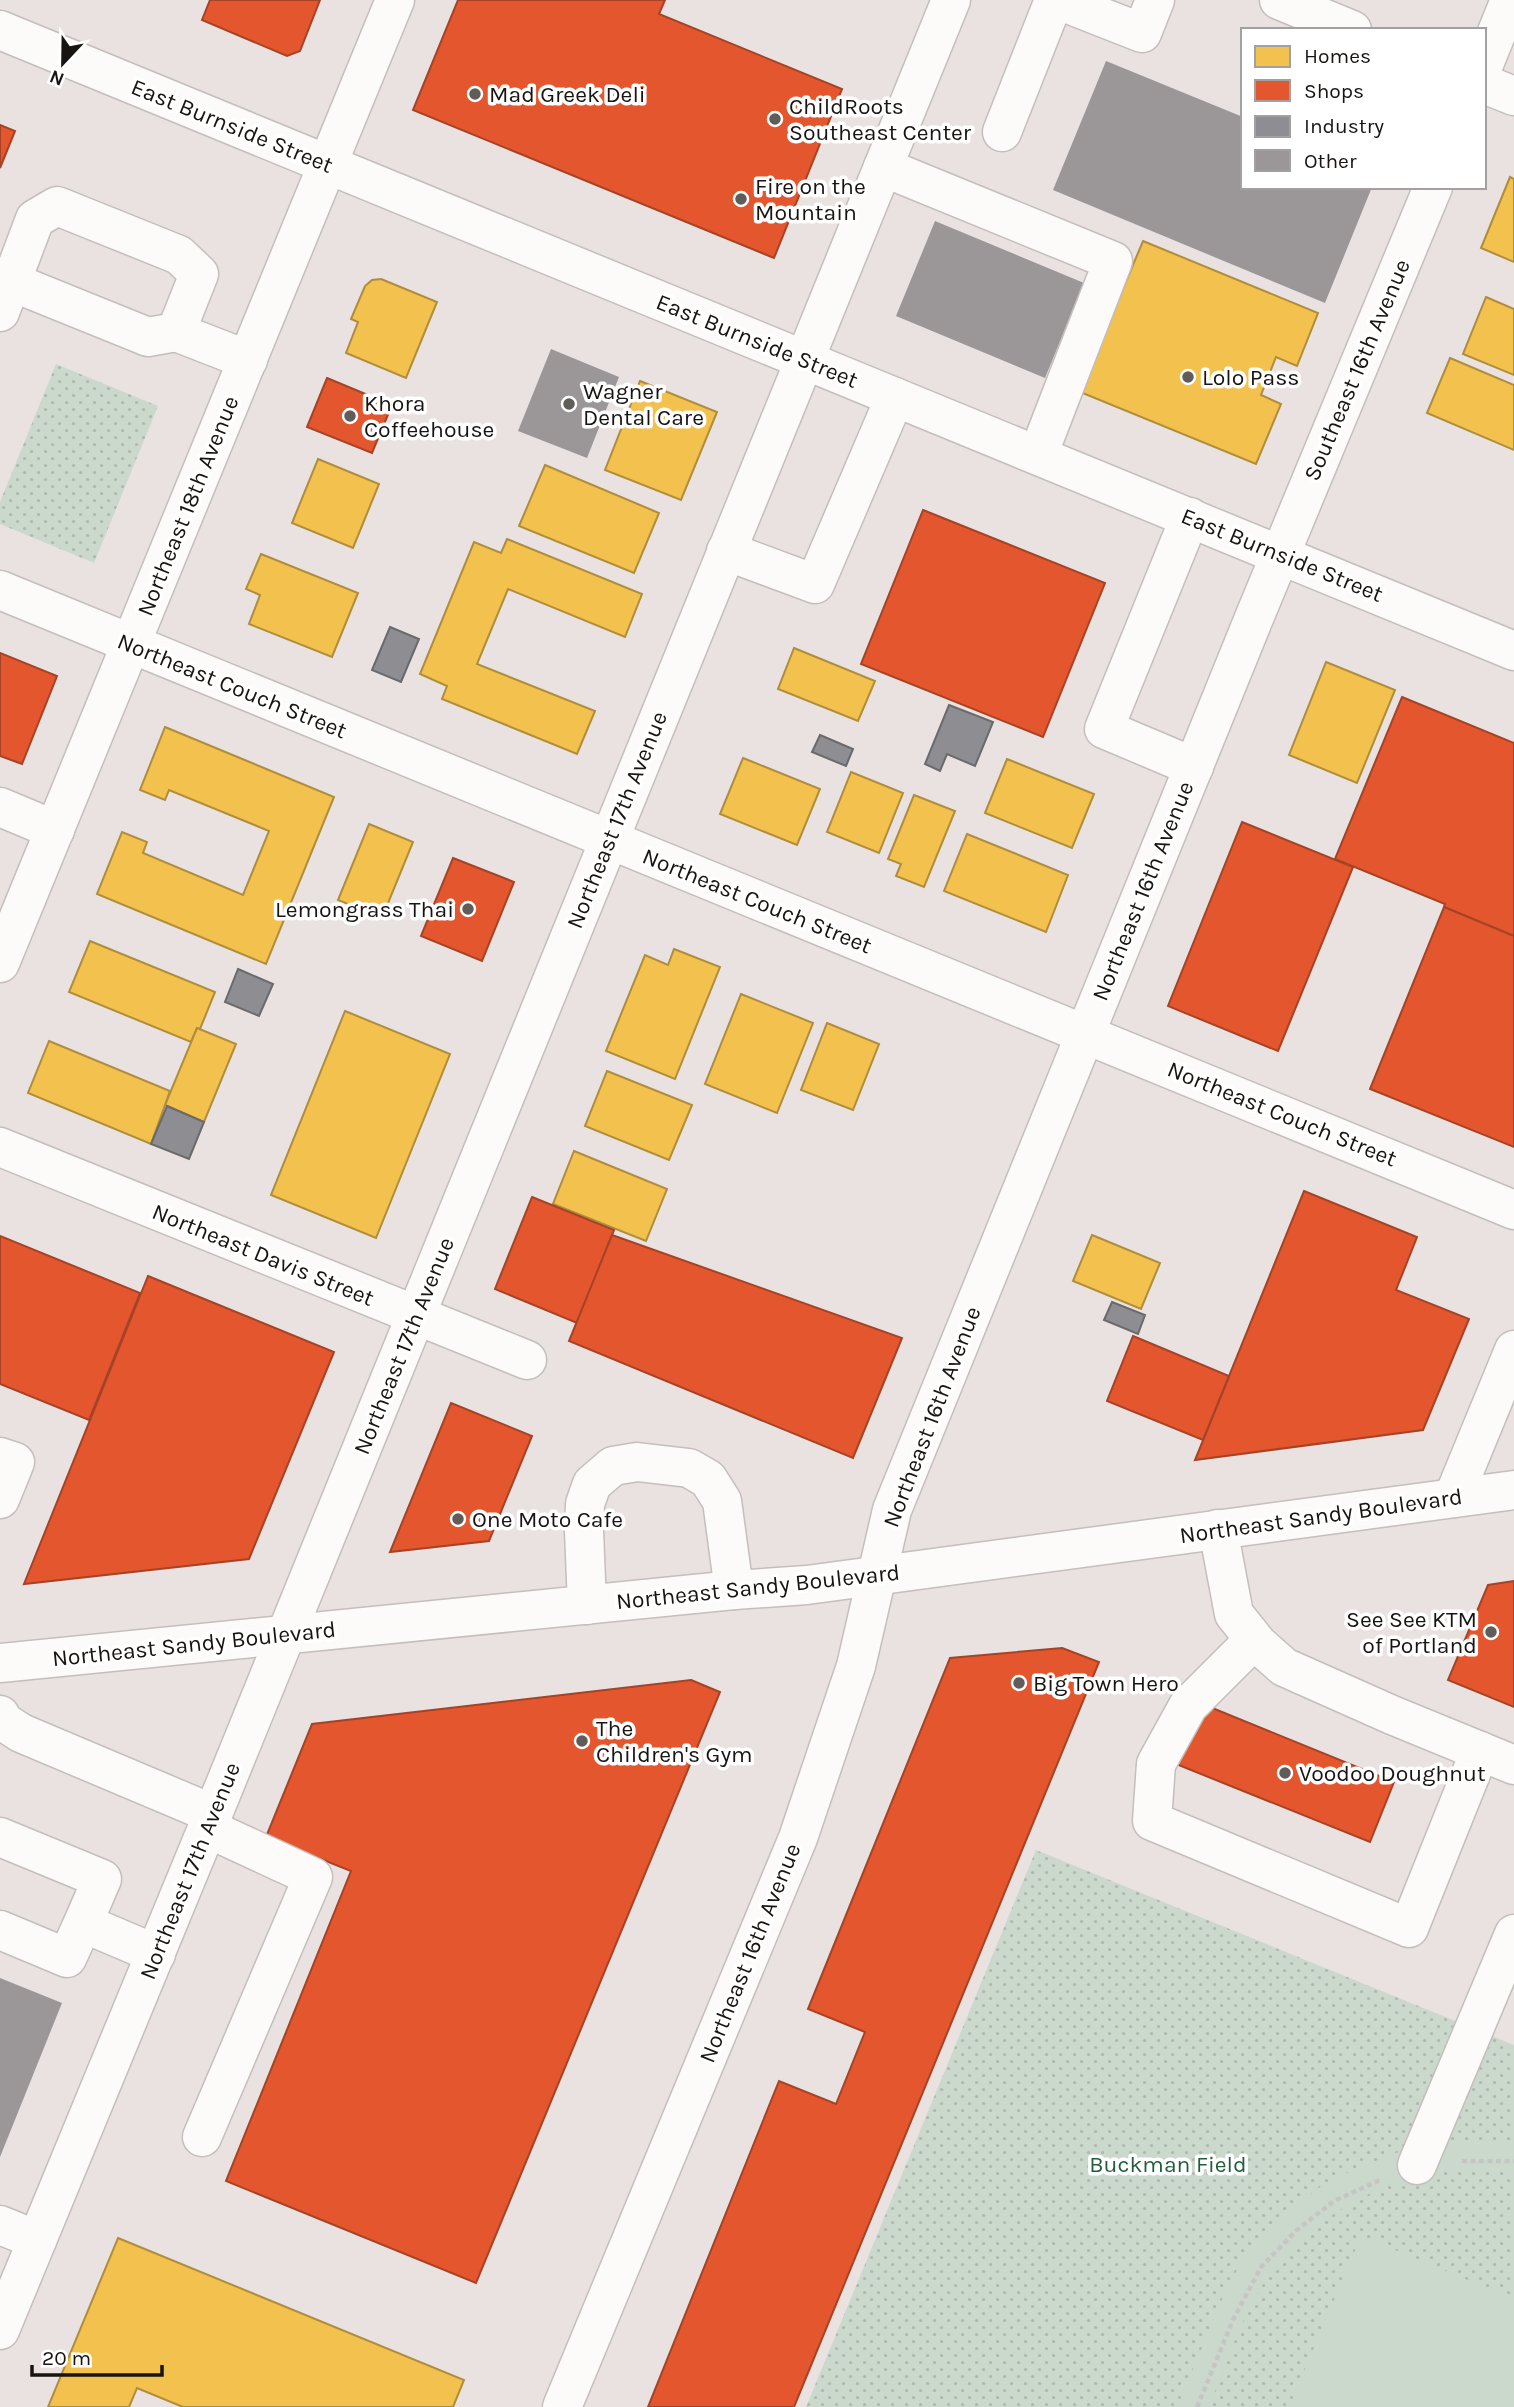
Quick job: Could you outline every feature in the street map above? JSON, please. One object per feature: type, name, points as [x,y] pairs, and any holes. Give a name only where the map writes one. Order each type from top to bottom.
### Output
[{"type":"street","name":"Northeast 18th Avenue","points":[[0,963],[395,0]]},
{"type":"street","name":"Northeast 17th Avenue","points":[[0,2330],[416,1317],[951,0]]},
{"type":"street","points":[[1002,132],[1056,0],[1142,33],[1155,0]]},
{"type":"street","points":[[1279,0],[1347,28]]},
{"type":"street","points":[[1486,59],[1510,0]]},
{"type":"street","name":"East Burnside Street","points":[[0,30],[804,361],[1281,553],[1514,651]]},
{"type":"street","points":[[1486,85],[1514,96]]},
{"type":"street","points":[[883,167],[1113,261],[1038,455]]},
{"type":"street","name":"Southeast 16th Avenue","points":[[1281,553],[1432,189]]},
{"type":"street","points":[[176,332],[199,274],[179,256],[57,206],[36,219],[6,297],[148,337],[176,332],[248,360]]},
{"type":"street","points":[[726,551],[816,584],[895,397]]},
{"type":"street","points":[[1190,517],[1104,729],[1194,767]]},
{"type":"street","name":"Northeast 16th Avenue","points":[[562,2407],[798,1838],[856,1666],[892,1510],[1281,553]]},
{"type":"street","name":"Northeast Couch Street","points":[[0,590],[1514,1210]]},
{"type":"street","points":[[0,807],[55,830]]},
{"type":"street","name":"Northeast Davis Street","points":[[0,1147],[527,1360]]},
{"type":"street","points":[[1453,1498],[1514,1350]]},
{"type":"street","points":[[0,1457],[15,1462],[0,1499]]},
{"type":"street","points":[[587,1605],[584,1531],[588,1494],[592,1484],[613,1466],[637,1462],[689,1468],[708,1479],[722,1501],[734,1590]]},
{"type":"street","name":"Northeast Sandy Boulevard","points":[[0,1663],[807,1585],[1514,1490]]},
{"type":"street","points":[[1218,1530],[1234,1614],[1254,1640],[1284,1667],[1497,1758],[1409,1928],[1152,1821],[1156,1764],[1188,1706],[1254,1640]]},
{"type":"street","points":[[0,1715],[21,1733],[210,1821],[313,1877],[202,2137]]},
{"type":"street","points":[[0,1837],[102,1879],[67,1958],[0,1930]]},
{"type":"street","points":[[83,1923],[156,1954]]},
{"type":"street","points":[[1417,2165],[1514,1934]]},
{"type":"street","points":[[0,2225],[37,2240]]},
{"type":"path","points":[[1197,2407],[1233,2320],[1261,2267],[1297,2230],[1334,2201],[1423,2162],[1514,2161]]},
{"type":"green space","points":[[56,364],[158,406],[94,563],[0,524],[0,502]]},
{"type":"green space","name":"Buckman Field","points":[[1036,1850],[1514,2045],[1514,2407],[806,2407]]},
{"type":"green space","points":[[1456,2141],[1514,2142],[1514,2171],[1466,2169],[1403,2181],[1344,2208],[1317,2226],[1293,2247],[1272,2271],[1255,2298],[1209,2407],[1177,2407],[1230,2281],[1243,2261],[1277,2223],[1320,2187],[1342,2175],[1395,2153]]},
{"type":"green space","points":[[1361,2236],[1514,2299],[1514,2407],[1289,2407]]},
{"type":"building: Homes","points":[[1510,177],[1514,179],[1514,262],[1481,248]]},
{"type":"building: Homes","points":[[1143,241],[1318,313],[1297,366],[1276,357],[1261,395],[1281,404],[1256,464],[1080,392]]},
{"type":"building: Homes","points":[[381,279],[437,302],[406,378],[346,353],[358,322],[351,319],[365,286],[372,280]]},
{"type":"building: Homes","points":[[1486,297],[1514,309],[1514,375],[1463,354]]},
{"type":"building: Homes","points":[[1450,358],[1514,385],[1514,450],[1427,413]]},
{"type":"building: Homes","points":[[640,381],[717,412],[681,500],[605,470]]},
{"type":"building: Homes","points":[[318,459],[379,484],[353,548],[292,523]]},
{"type":"building: Homes","points":[[545,465],[659,513],[634,573],[519,526]]},
{"type":"building: Homes","points":[[507,539],[642,594],[625,637],[508,589],[477,664],[595,711],[577,754],[442,699],[447,686],[420,674],[474,542],[501,553]]},
{"type":"building: Homes","points":[[261,554],[358,593],[332,657],[249,624],[260,595],[246,589]]},
{"type":"building: Homes","points":[[794,648],[875,681],[858,721],[778,689]]},
{"type":"building: Homes","points":[[1326,662],[1395,690],[1357,783],[1289,755]]},
{"type":"building: Homes","points":[[165,727],[334,797],[266,964],[97,894],[122,832],[147,842],[143,853],[243,895],[269,831],[169,790],[165,800],[140,790]]},
{"type":"building: Homes","points":[[743,758],[820,789],[797,845],[720,814]]},
{"type":"building: Homes","points":[[1007,759],[1094,794],[1072,848],[985,813]]},
{"type":"building: Homes","points":[[851,772],[903,793],[879,853],[827,832]]},
{"type":"building: Homes","points":[[914,795],[955,811],[924,887],[896,876],[901,864],[888,859]]},
{"type":"building: Homes","points":[[369,824],[413,842],[382,918],[338,900]]},
{"type":"building: Homes","points":[[967,834],[1068,875],[1046,932],[944,891]]},
{"type":"building: Homes","points":[[90,941],[215,992],[200,1029],[197,1028],[191,1042],[69,992]]},
{"type":"building: Homes","points":[[674,949],[720,967],[675,1079],[606,1051],[645,955],[668,965]]},
{"type":"building: Homes","points":[[741,994],[813,1023],[777,1113],[705,1084]]},
{"type":"building: Homes","points":[[345,1011],[450,1054],[376,1238],[271,1195]]},
{"type":"building: Homes","points":[[827,1023],[879,1044],[853,1110],[801,1090]]},
{"type":"building: Homes","points":[[197,1028],[236,1044],[204,1122],[165,1105]]},
{"type":"building: Homes","points":[[49,1041],[170,1091],[151,1144],[28,1093]]},
{"type":"building: Homes","points":[[607,1071],[692,1105],[669,1160],[585,1126]]},
{"type":"building: Homes","points":[[574,1151],[667,1189],[646,1241],[553,1204]]},
{"type":"building: Homes","points":[[1092,1235],[1160,1263],[1141,1309],[1073,1281]]},
{"type":"building: Homes","points":[[118,2238],[464,2380],[453,2407],[183,2407],[137,2388],[129,2407],[48,2407]]},
{"type":"building: Shops","points":[[210,0],[320,0],[300,51],[287,56],[202,20]]},
{"type":"building: Shops","points":[[458,0],[665,0],[659,14],[842,89],[774,258],[413,110]]},
{"type":"building: Shops","points":[[0,125],[15,131],[0,168]]},
{"type":"building: Shops","name":"Khora Coffeehouse","points":[[327,378],[392,405],[372,453],[307,427]]},
{"type":"building: Shops","points":[[923,510],[1105,583],[1043,737],[861,664]]},
{"type":"building: Shops","points":[[0,653],[57,676],[22,764],[0,756]]},
{"type":"building: Shops","points":[[1402,697],[1514,743],[1514,936],[1444,907],[1445,904],[1335,859]]},
{"type":"building: Shops","points":[[1242,822],[1353,867],[1278,1051],[1168,1006]]},
{"type":"building: Shops","name":"Lemongrass Thai","points":[[453,858],[514,882],[482,961],[421,936]]},
{"type":"building: Shops","points":[[1444,907],[1514,936],[1514,1147],[1370,1089]]},
{"type":"building: Shops","points":[[1304,1191],[1417,1237],[1396,1290],[1469,1319],[1423,1430],[1195,1460]]},
{"type":"building: Shops","points":[[532,1197],[614,1230],[577,1323],[495,1289]]},
{"type":"building: Shops","points":[[612,1235],[902,1338],[853,1458],[569,1341]]},
{"type":"building: Shops","points":[[0,1236],[140,1293],[89,1420],[0,1384]]},
{"type":"building: Shops","points":[[148,1276],[334,1352],[249,1559],[24,1584]]},
{"type":"building: Shops","points":[[1133,1336],[1229,1376],[1203,1440],[1107,1401]]},
{"type":"building: Shops","points":[[451,1403],[532,1436],[489,1541],[390,1552]]},
{"type":"building: Shops","name":"See See KTM of Portland","points":[[1514,1581],[1514,1707],[1448,1680],[1488,1585]]},
{"type":"building: Shops","points":[[1062,1648],[1099,1662],[794,2407],[648,2407],[779,2081],[836,2104],[865,2032],[808,2009],[950,1658]]},
{"type":"building: Shops","points":[[691,1680],[720,1692],[476,2283],[226,2181],[351,1871],[266,1837],[312,1724]]},
{"type":"building: Shops","name":"Voodoo Doughnut","points":[[1200,1703],[1394,1782],[1370,1842],[1176,1764]]},
{"type":"building: Industry","points":[[390,627],[419,639],[401,682],[372,670]]},
{"type":"building: Industry","points":[[949,705],[993,722],[975,766],[947,754],[940,771],[925,764]]},
{"type":"building: Industry","points":[[820,735],[853,749],[846,766],[812,752]]},
{"type":"building: Industry","points":[[238,969],[273,984],[259,1016],[225,1002]]},
{"type":"building: Industry","points":[[167,1106],[204,1122],[189,1159],[151,1144]]},
{"type":"building: Industry","points":[[1112,1302],[1145,1315],[1138,1334],[1104,1320]]},
{"type":"building: Other","points":[[1106,61],[1241,116],[1241,189],[1371,189],[1325,303],[1053,190]]},
{"type":"building: Other","points":[[935,221],[1084,283],[1045,378],[896,316]]},
{"type":"building: Other","name":"Wagner Dental Care","points":[[551,349],[619,377],[587,458],[518,431]]},
{"type":"building: Other","points":[[0,1978],[62,2003],[0,2157]]},
{"type":"place","name":"Mad Greek Deli","points":[[475,94]]},
{"type":"place","name":"ChildRoots Southeast Center","points":[[775,119]]},
{"type":"place","name":"Fire on the Mountain","points":[[741,199]]},
{"type":"place","name":"Lolo Pass","points":[[1188,377]]},
{"type":"place","name":"Wagner Dental Care","points":[[569,404]]},
{"type":"place","name":"Khora Coffeehouse","points":[[350,416]]},
{"type":"place","name":"Lemongrass Thai","points":[[468,909]]},
{"type":"place","name":"One Moto Cafe","points":[[458,1519]]},
{"type":"place","name":"See See KTM of Portland","points":[[1491,1632]]},
{"type":"place","name":"Big Town Hero","points":[[1019,1683]]},
{"type":"place","name":"The Children's Gym","points":[[582,1741]]},
{"type":"place","name":"Voodoo Doughnut","points":[[1285,1773]]}]
